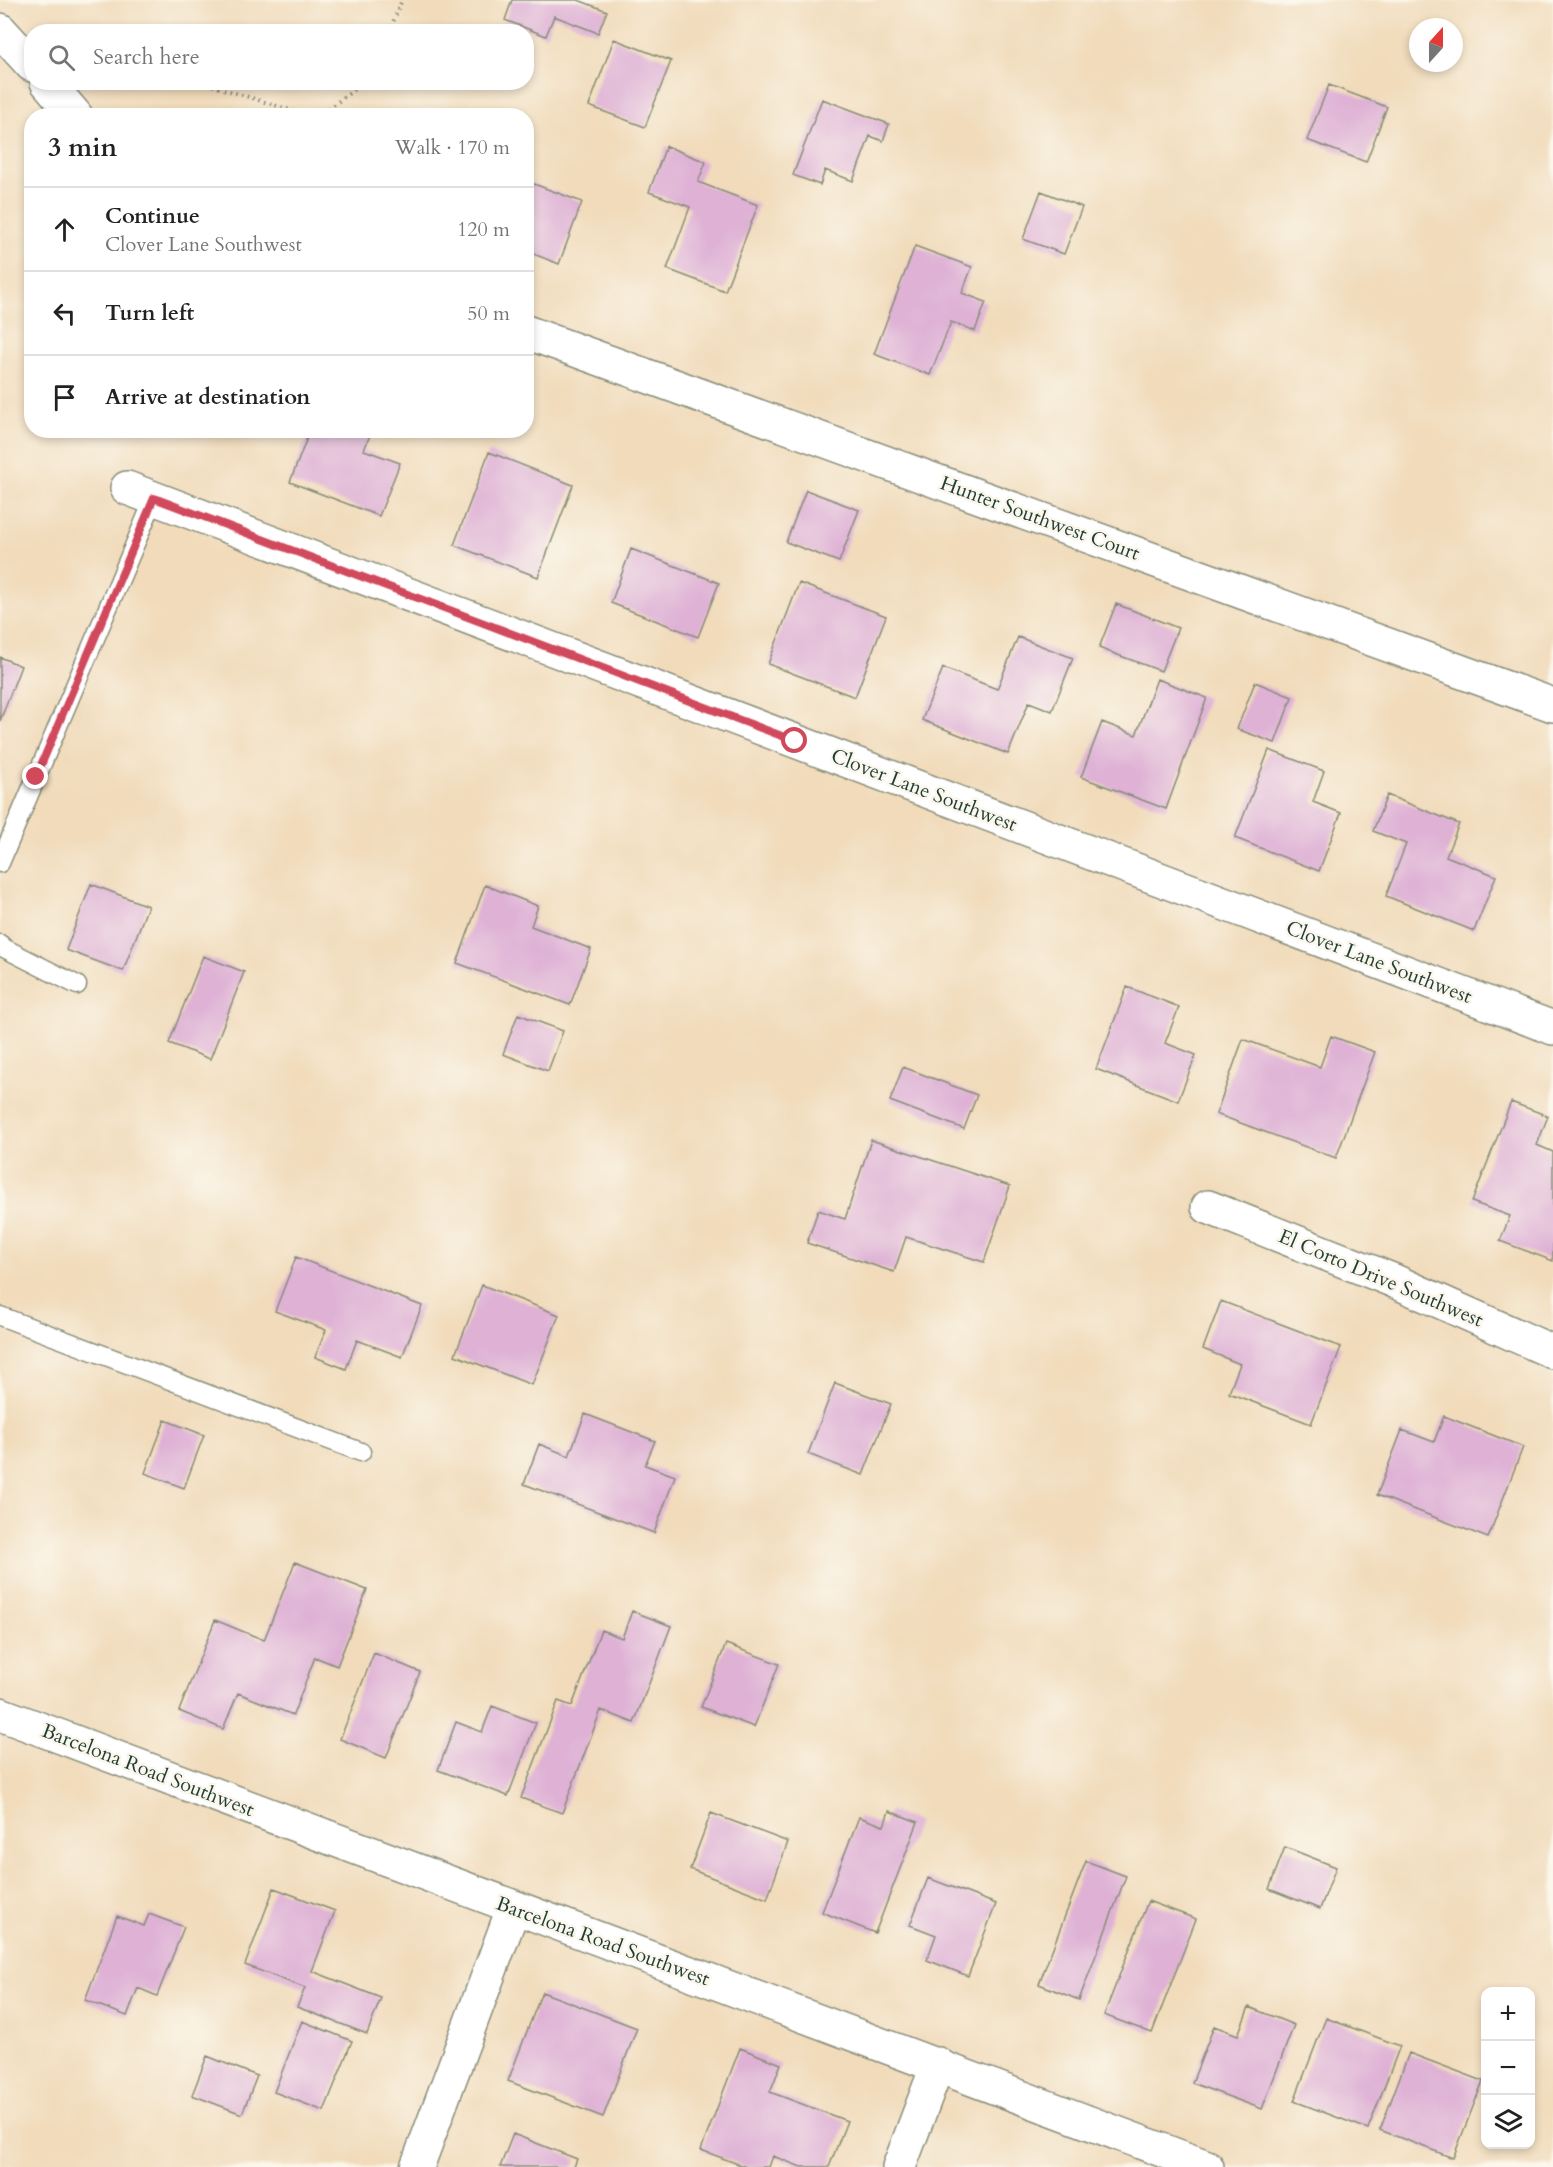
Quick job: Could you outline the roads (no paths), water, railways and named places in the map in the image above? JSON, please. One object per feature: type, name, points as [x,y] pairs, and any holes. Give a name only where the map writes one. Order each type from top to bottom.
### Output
[{"type":"street","points":[[0,30],[24,56]]},
{"type":"street","points":[[54,90],[69,108]]},
{"type":"street","name":"Hunter Southwest Court","points":[[534,335],[1553,705]]},
{"type":"street","name":"Clover Lane Southwest","points":[[140,493],[1553,1028]]},
{"type":"street","name":"El Corto Drive Southwest","points":[[1208,1207],[1392,1280],[1553,1352]]},
{"type":"street","name":"Barcelona Road Southwest","points":[[0,1714],[513,1908],[938,2064],[1207,2167]]},
{"type":"street","points":[[417,2167],[513,1908]]},
{"type":"street","points":[[899,2167],[938,2064]]},
{"type":"lane","points":[[0,863],[140,493]]},
{"type":"lane","points":[[0,944],[77,985]]},
{"type":"lane","points":[[0,1316],[361,1452]]}]
